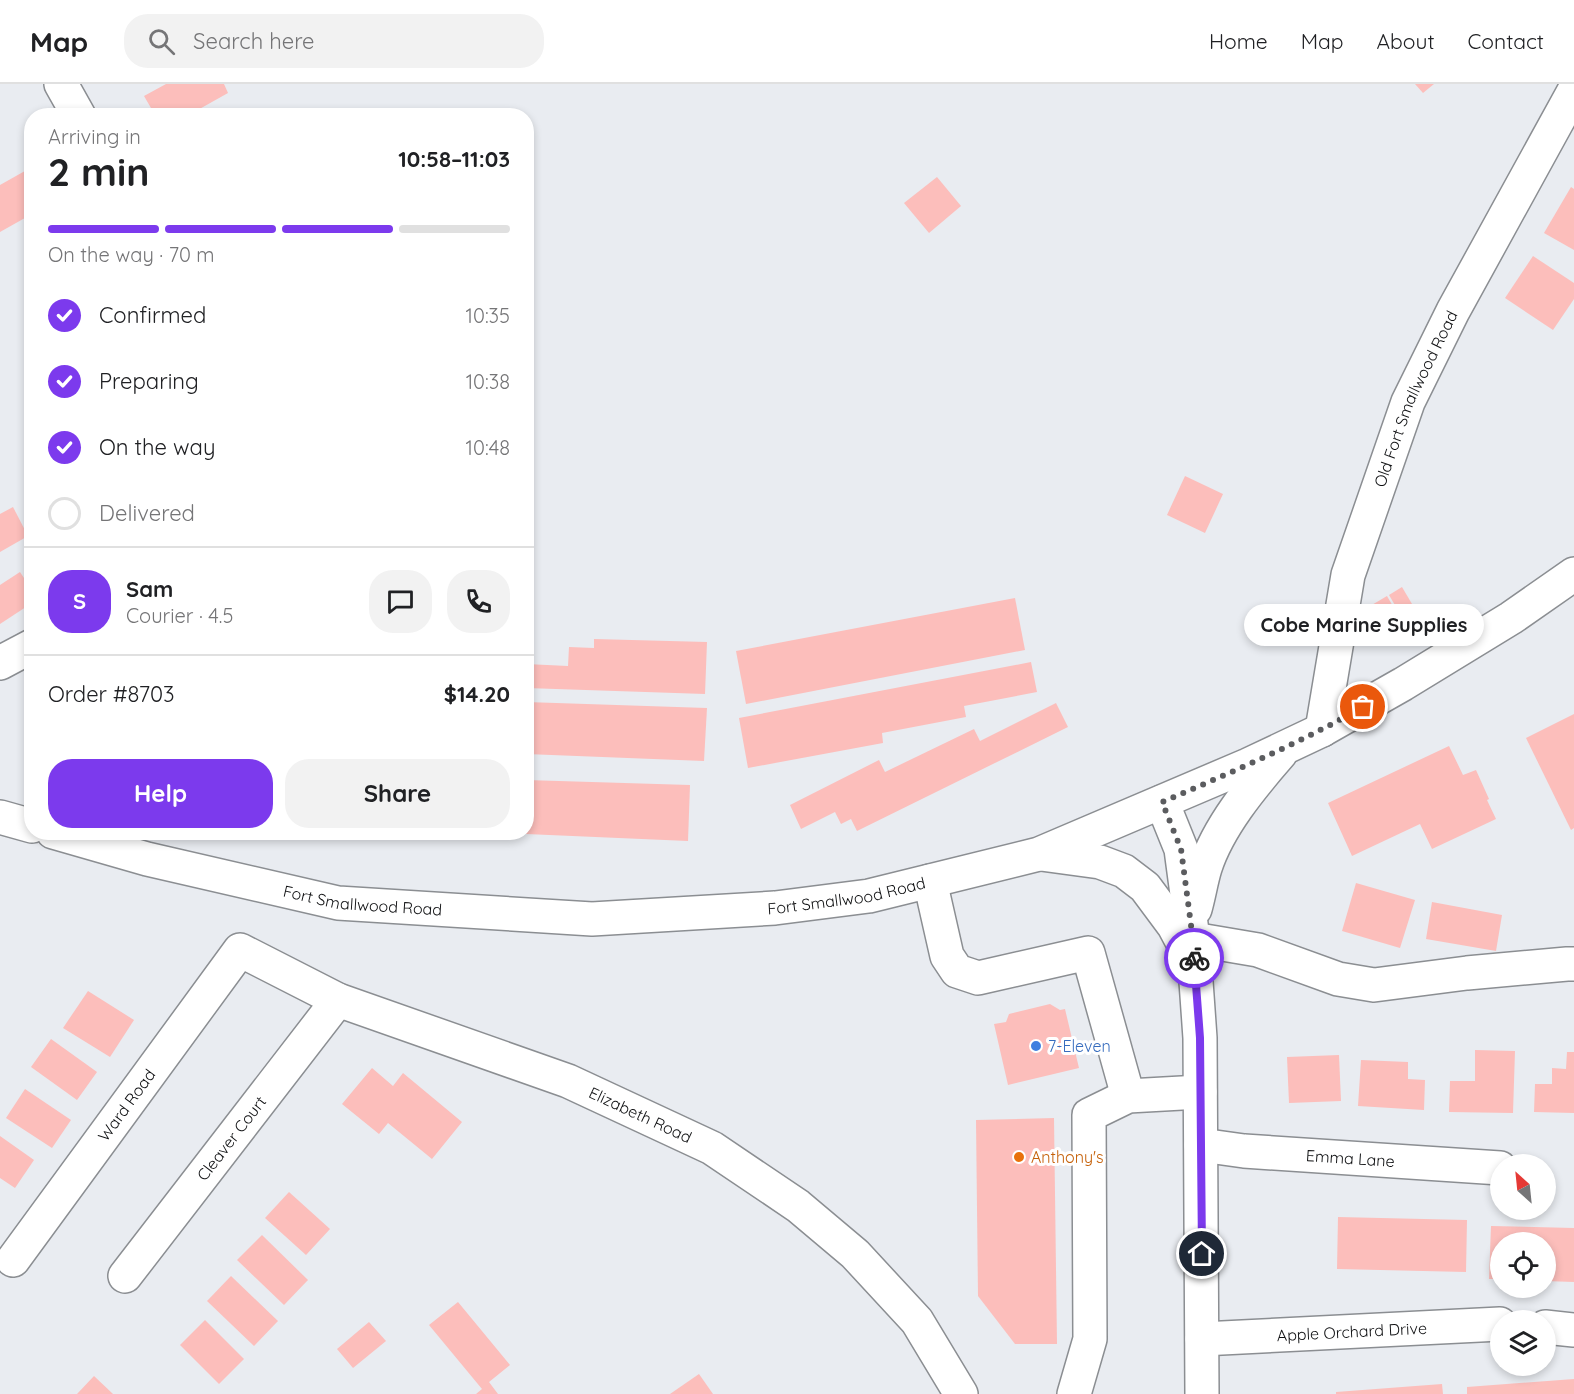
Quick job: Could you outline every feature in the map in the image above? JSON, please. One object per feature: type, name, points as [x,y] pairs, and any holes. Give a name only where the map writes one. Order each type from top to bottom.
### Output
[{"type":"street","points":[[61,84],[74,108]]},
{"type":"street","name":"Old Fort Smallwood Road","points":[[1322,730],[1348,575],[1408,402],[1453,311],[1574,91]]},
{"type":"street","name":"Fort Smallwood Road","points":[[81,840],[147,859],[338,903],[592,919],[775,908],[869,896],[1039,854],[1286,747],[1322,730],[1403,684],[1510,618],[1574,574]]},
{"type":"street","points":[[0,663],[24,650]]},
{"type":"street","points":[[1193,943],[1206,867],[1217,840],[1263,774],[1286,747]]},
{"type":"street","points":[[1162,802],[1181,849],[1193,943],[1200,1038],[1202,1394]]},
{"type":"street","points":[[0,817],[24,824]]},
{"type":"street","points":[[1039,854],[1100,862],[1124,871],[1145,886],[1174,926],[1193,943],[1258,950],[1338,979],[1374,984],[1574,964]]},
{"type":"street","points":[[930,881],[947,956],[957,971],[978,978],[1088,953],[1128,1096]]},
{"type":"street","name":"Elizabeth Road","points":[[240,950],[338,1000],[568,1082],[712,1148],[798,1206],[855,1254],[917,1321],[961,1394]]},
{"type":"street","name":"Ward Road","points":[[13,1260],[240,950]]},
{"type":"street","name":"Cleaver Court","points":[[125,1276],[338,1000]]},
{"type":"street","points":[[1074,1394],[1090,1339],[1089,1115],[1128,1096],[1200,1092]]},
{"type":"street","name":"Emma Lane","points":[[1201,1145],[1244,1151],[1490,1167]]},
{"type":"street","name":"Apple Orchard Drive","points":[[1203,1339],[1490,1325]]},
{"type":"street","points":[[1556,1329],[1574,1330]]},
{"type":"building","points":[[166,84],[224,84],[228,93],[201,108],[151,108],[144,96]]},
{"type":"building","points":[[1415,84],[1434,84],[1423,93]]},
{"type":"building","points":[[24,172],[24,218],[0,232],[0,185]]},
{"type":"building","points":[[937,177],[961,206],[929,233],[904,203]]},
{"type":"building","points":[[1571,187],[1574,189],[1574,250],[1544,233]]},
{"type":"building","points":[[1533,256],[1574,283],[1574,299],[1553,330],[1505,298]]},
{"type":"building","points":[[1185,476],[1223,494],[1205,533],[1167,515]]},
{"type":"building","points":[[13,507],[24,528],[24,538],[0,552],[0,514]]},
{"type":"building","points":[[20,572],[24,578],[24,608],[0,624],[0,585]]},
{"type":"building","points":[[1402,587],[1422,621],[1409,629],[1389,595]]},
{"type":"building","points":[[1387,596],[1398,615],[1377,628],[1365,609]]},
{"type":"building","points":[[1015,598],[1025,650],[746,704],[736,651]]},
{"type":"building","points":[[594,639],[707,642],[705,694],[534,688],[534,664],[568,666],[569,647],[594,648]]},
{"type":"building","points":[[1031,662],[1037,692],[964,706],[966,717],[882,733],[883,743],[748,768],[739,718]]},
{"type":"building","points":[[534,702],[707,708],[704,761],[534,754]]},
{"type":"building","points":[[1056,703],[1068,727],[857,831],[851,819],[841,824],[835,812],[801,829],[790,805],[879,760],[885,772],[974,729],[980,741]]},
{"type":"building","points":[[1574,714],[1574,828],[1571,830],[1526,738]]},
{"type":"building","points":[[1449,746],[1463,775],[1476,770],[1496,819],[1432,849],[1420,824],[1352,856],[1328,803]]},
{"type":"building","points":[[534,780],[690,785],[688,841],[534,834]]},
{"type":"building","points":[[1356,883],[1415,900],[1400,948],[1342,931]]},
{"type":"building","points":[[1432,902],[1502,915],[1496,951],[1426,939]]},
{"type":"building","points":[[88,991],[134,1020],[110,1057],[63,1028]]},
{"type":"building","name":"7-Eleven","points":[[1050,1004],[1060,1010],[1065,1009],[1079,1068],[1008,1085],[994,1024],[1006,1022],[1009,1014]]},
{"type":"building","points":[[51,1039],[97,1072],[77,1100],[31,1067]]},
{"type":"building","points":[[1475,1050],[1515,1051],[1513,1113],[1449,1112],[1450,1081],[1475,1081]]},
{"type":"building","points":[[1567,1052],[1574,1052],[1574,1113],[1534,1112],[1535,1084],[1552,1084],[1552,1068],[1566,1069]]},
{"type":"building","points":[[1339,1055],[1341,1101],[1289,1103],[1287,1057]]},
{"type":"building","points":[[1361,1060],[1408,1062],[1408,1079],[1425,1080],[1424,1110],[1358,1106]]},
{"type":"building","points":[[372,1068],[393,1086],[403,1073],[462,1122],[432,1159],[388,1123],[379,1134],[342,1104]]},
{"type":"building","points":[[25,1089],[71,1120],[52,1148],[6,1118]]},
{"type":"building","points":[[1054,1118],[1057,1344],[1015,1344],[978,1296],[976,1120]]},
{"type":"building","points":[[0,1136],[34,1160],[15,1188],[0,1178]]},
{"type":"building","points":[[289,1192],[330,1229],[306,1255],[265,1218]]},
{"type":"building","points":[[1338,1217],[1467,1220],[1466,1272],[1337,1269]]},
{"type":"building","points":[[1491,1226],[1574,1228],[1574,1282],[1556,1281],[1556,1232],[1491,1232]]},
{"type":"building","points":[[262,1235],[308,1280],[284,1305],[237,1260]]},
{"type":"building","points":[[231,1276],[278,1321],[254,1346],[207,1301]]},
{"type":"building","points":[[458,1302],[510,1365],[489,1382],[498,1394],[476,1394],[482,1389],[429,1325]]},
{"type":"building","points":[[205,1320],[244,1359],[219,1384],[180,1345]]},
{"type":"building","points":[[369,1322],[386,1341],[353,1368],[337,1349]]},
{"type":"building","points":[[699,1374],[713,1394],[670,1394]]},
{"type":"building","points":[[94,1376],[113,1394],[77,1394]]},
{"type":"building","points":[[1574,1379],[1574,1394],[1467,1394],[1467,1387]]},
{"type":"building","points":[[1442,1384],[1443,1394],[1336,1394],[1336,1392]]},
{"type":"way so far","points":[[1194,958],[1181,849],[1162,802],[1248,765],[1322,730],[1363,707]]},
{"type":"place","name":"Cobe Marine Supplies","points":[[1363,707]]},
{"type":"place","name":"7-Eleven","points":[[1036,1046]]},
{"type":"place","name":"Anthony's","points":[[1019,1157]]},
{"type":"route","points":[[1194,958],[1200,1038],[1202,1254]]}]
